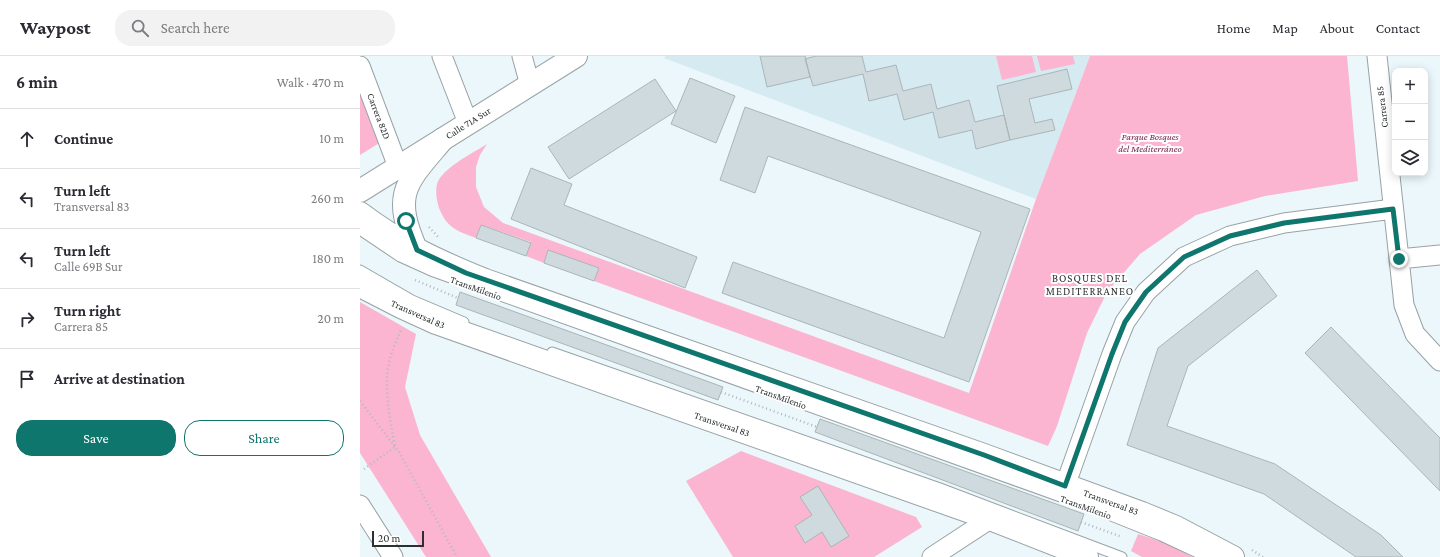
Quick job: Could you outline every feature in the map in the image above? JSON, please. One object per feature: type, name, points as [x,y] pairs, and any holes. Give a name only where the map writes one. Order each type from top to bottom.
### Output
[{"type":"main road","name":"Calle 71A Sur","points":[[360,191],[576,56]]},
{"type":"main road","points":[[417,250],[406,221],[404,196],[411,177],[442,139]]},
{"type":"main road","name":"Transversal 83","points":[[360,213],[397,239],[417,250],[485,280],[962,447],[1176,527],[1233,557]]},
{"type":"main road","name":"Transversal 83","points":[[360,286],[401,308],[436,323],[990,519],[1087,557]]},
{"type":"street","points":[[442,56],[468,123]]},
{"type":"street","points":[[522,56],[530,85]]},
{"type":"street","name":"Carrera 85","points":[[1376,56],[1404,305],[1408,319],[1415,334],[1440,361]]},
{"type":"street","name":"Carrera 82D","points":[[360,66],[398,167]]},
{"type":"street","points":[[1065,486],[1112,354],[1125,322],[1146,292],[1184,257],[1230,236],[1284,223],[1393,209]]},
{"type":"street","points":[[1399,259],[1440,255]]},
{"type":"street","points":[[360,505],[393,557]]},
{"type":"street","points":[[932,557],[990,519]]},
{"type":"lane","name":"TransMilenio","points":[[360,230],[400,257],[431,271],[1091,508],[1161,536],[1206,557]]},
{"type":"lane","points":[[360,270],[412,300],[476,326]]},
{"type":"lane","points":[[544,350],[940,488],[1122,557]]},
{"type":"path","points":[[395,447],[388,411],[387,375],[394,346],[403,328]]},
{"type":"path","points":[[721,392],[817,427]]},
{"type":"path","points":[[360,401],[395,447],[457,557]]},
{"type":"path","points":[[364,469],[395,447]]},
{"type":"path","points":[[1081,522],[1122,537]]},
{"type":"shaded area","points":[[666,56],[1090,56],[1036,199],[664,58]]},
{"type":"green space","points":[[996,56],[1032,56],[1036,72],[1002,80]]},
{"type":"green space","points":[[1037,56],[1073,56],[1075,64],[1041,71]]},
{"type":"green space","name":"Parque Bosques del Mediterráneo","points":[[1090,56],[1347,56],[1358,181],[1265,196],[1196,215],[1140,254],[1107,292],[1087,333],[1057,426],[1048,446],[594,281],[599,268],[548,251],[544,263],[526,256],[531,242],[481,225],[476,238],[463,233],[453,228],[445,220],[439,208],[436,187],[440,178],[459,161],[487,144],[480,155],[476,167],[476,187],[484,207],[503,223],[969,393],[1036,199]]},
{"type":"green space","points":[[360,87],[381,142],[360,155]]},
{"type":"green space","points":[[360,302],[416,334],[405,387],[420,435],[491,557],[426,557],[360,453]]},
{"type":"green space","points":[[741,451],[916,517],[922,527],[874,557],[733,557],[686,481]]},
{"type":"green space","points":[[1138,534],[1166,543],[1192,557],[1142,557],[1131,551]]},
{"type":"building","points":[[760,56],[805,56],[810,77],[767,87]]},
{"type":"building","points":[[816,56],[862,56],[866,72],[896,65],[903,91],[931,84],[937,109],[969,100],[975,122],[1004,115],[1010,140],[976,149],[972,130],[939,138],[933,112],[904,120],[897,94],[869,101],[863,74],[813,86],[805,59]]},
{"type":"building","points":[[1067,69],[1072,89],[1029,99],[1035,123],[1052,119],[1055,130],[1010,140],[997,86]]},
{"type":"building","points":[[690,78],[735,96],[716,143],[671,124]]},
{"type":"building","points":[[655,79],[676,111],[569,179],[548,147]]},
{"type":"building","points":[[745,107],[1030,209],[969,382],[722,293],[733,262],[944,338],[981,232],[768,156],[755,193],[720,180]]},
{"type":"building","points":[[531,168],[572,184],[564,205],[697,257],[685,288],[511,219]]},
{"type":"building","points":[[481,225],[531,243],[526,256],[476,238]]},
{"type":"building","points":[[548,250],[599,268],[594,281],[544,263]]},
{"type":"building","points":[[1257,270],[1277,296],[1188,366],[1167,426],[1275,464],[1381,535],[1403,557],[1356,557],[1264,494],[1127,445],[1158,348]]},
{"type":"building","points":[[460,292],[723,387],[718,400],[456,305]]},
{"type":"building","points":[[1331,327],[1440,438],[1440,491],[1305,353]]},
{"type":"building","points":[[820,419],[1084,514],[1078,531],[815,432]]},
{"type":"building","points":[[818,486],[849,536],[831,547],[822,532],[805,543],[795,526],[812,515],[800,497]]},
{"type":"district","name":"BOSQUES DEL MEDITERRANEO","points":[[1090,284]]},
{"type":"route","points":[[406,221],[411,238],[417,250],[466,273],[984,455],[1065,486],[1112,354],[1125,322],[1146,292],[1184,257],[1230,236],[1284,223],[1393,209],[1399,259]]}]
